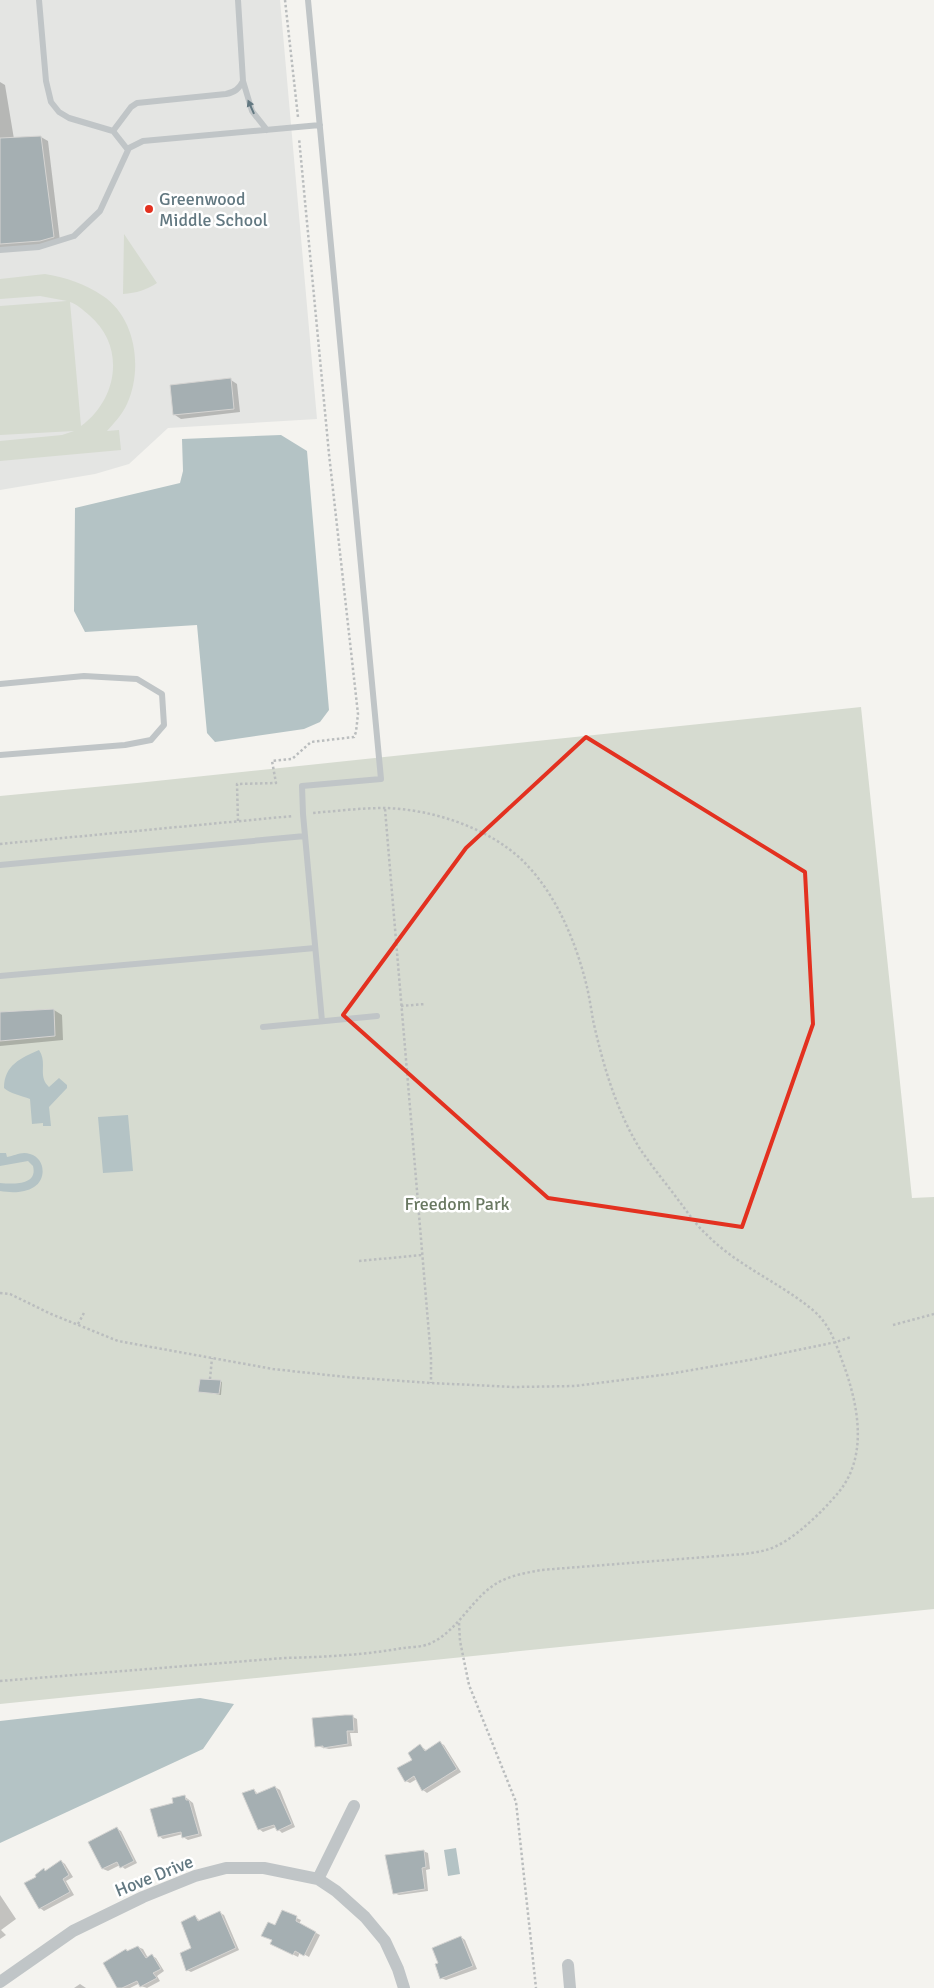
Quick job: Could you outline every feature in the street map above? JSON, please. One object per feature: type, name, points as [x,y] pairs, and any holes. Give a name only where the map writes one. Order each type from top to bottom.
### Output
[{"type":"street","points":[[318,1879],[354,1806]]},
{"type":"street","name":"Hove Drive","points":[[0,1982],[73,1931],[143,1897],[195,1876],[226,1868],[264,1868],[318,1879],[336,1891],[365,1917],[384,1942],[398,1969],[404,1988]]},
{"type":"street","points":[[568,1965],[570,1988]]},
{"type":"lane","points":[[39,0],[46,81],[50,102],[59,112],[69,118],[113,131],[128,150]]},
{"type":"lane","points":[[238,0],[244,81],[252,111],[267,130]]},
{"type":"lane","points":[[308,0],[381,779],[302,786],[322,1021]]},
{"type":"lane","points":[[113,131],[136,103],[226,94],[238,89],[244,81]]},
{"type":"lane","points":[[0,250],[39,247],[74,236],[100,211],[128,150],[143,140],[320,125]]},
{"type":"lane","points":[[0,684],[84,676],[137,679],[162,694],[164,725],[151,740],[125,745],[0,755]]},
{"type":"lane","points":[[0,865],[305,836]]},
{"type":"lane","points":[[0,976],[315,948]]},
{"type":"lane","points":[[263,1026],[377,1016]]},
{"type":"path","points":[[238,821],[237,784],[276,782],[272,761],[292,759],[311,742],[354,737],[358,714],[329,454],[285,0]]},
{"type":"path","points":[[385,808],[431,1358],[431,1383]]},
{"type":"path","points":[[0,844],[303,814],[385,808],[429,814],[462,823],[490,837],[524,862],[543,886],[559,911],[577,952],[587,984],[593,1018],[611,1088],[640,1149],[705,1234],[734,1258],[814,1312],[828,1326],[836,1342],[854,1398],[858,1431],[856,1458],[844,1486],[821,1513],[791,1537],[768,1550],[744,1554],[541,1570],[506,1578],[492,1586],[459,1623],[429,1644],[386,1651],[0,1681]]},
{"type":"path","points":[[401,1006],[425,1004]]},
{"type":"path","points":[[418,1202],[440,1200]]},
{"type":"path","points":[[359,1261],[422,1255]]},
{"type":"path","points":[[0,1293],[10,1294],[51,1314],[118,1341],[273,1369],[346,1377],[431,1383],[514,1387],[575,1386],[669,1374],[836,1342],[851,1337]]},
{"type":"path","points":[[78,1324],[85,1311]]},
{"type":"path","points":[[893,1325],[934,1314]]},
{"type":"path","points":[[210,1379],[212,1358]]},
{"type":"path","points":[[459,1623],[460,1641],[469,1685],[516,1802],[536,1988]]},
{"type":"highlighted area","points":[[586,737],[805,872],[813,1024],[742,1227],[548,1198],[343,1015],[466,848]]},
{"type":"shaded area","name":"Greenwood Middle School","points":[[0,0],[280,0],[317,419],[168,428],[129,464],[95,474],[0,490]]},
{"type":"shaded area","points":[[281,435],[307,451],[329,710],[320,722],[304,729],[215,742],[207,733],[197,625],[85,632],[74,611],[75,508],[180,483],[183,471],[182,439]]},
{"type":"shaded area","points":[[39,1050],[43,1060],[45,1083],[49,1087],[59,1078],[67,1085],[67,1088],[49,1107],[51,1126],[43,1126],[43,1123],[32,1124],[30,1099],[4,1088],[10,1068],[20,1059]]},
{"type":"shaded area","points":[[128,1115],[133,1171],[103,1173],[98,1117]]},
{"type":"shaded area","points":[[0,1153],[6,1153],[7,1157],[24,1153],[35,1156],[41,1164],[41,1179],[30,1189],[13,1192],[0,1191],[0,1183],[23,1182],[32,1177],[34,1173],[33,1166],[28,1161],[0,1166]]},
{"type":"shaded area","points":[[200,1698],[234,1704],[203,1749],[0,1843],[0,1721]]},
{"type":"shaded area","points":[[456,1848],[460,1874],[448,1876],[444,1850]]},
{"type":"green space","points":[[124,234],[157,283],[141,291],[123,294]]},
{"type":"green space","points":[[45,274],[68,279],[82,284],[103,296],[123,317],[133,345],[135,375],[127,404],[107,431],[119,430],[121,450],[0,461],[0,441],[62,435],[74,431],[0,435],[0,306],[67,301],[40,296],[0,299],[0,279]],"holes":[[[70,302],[89,315],[101,328],[109,342],[113,372],[110,387],[103,402],[81,426]]]},
{"type":"green space","name":"Freedom Park","points":[[861,707],[912,1198],[934,1197],[934,1609],[0,1704],[0,796]]},
{"type":"building","points":[[41,136],[54,237],[40,241],[0,244],[0,138]]},
{"type":"building","points":[[231,378],[234,409],[173,415],[170,385]]},
{"type":"building","points":[[54,1009],[55,1036],[0,1041],[0,1012]]},
{"type":"building","points":[[200,1379],[221,1380],[219,1394],[198,1392]]},
{"type":"building","points":[[353,1715],[354,1731],[347,1731],[348,1744],[323,1748],[323,1746],[315,1747],[312,1718]]},
{"type":"building","points":[[440,1741],[457,1769],[422,1791],[414,1776],[405,1782],[397,1768],[412,1760],[408,1753],[420,1744],[425,1751]]},
{"type":"building","points":[[275,1786],[292,1824],[277,1831],[274,1825],[258,1830],[242,1793],[254,1789],[256,1794]]},
{"type":"building","points":[[185,1795],[186,1800],[189,1800],[199,1834],[182,1838],[181,1832],[158,1837],[150,1809],[173,1803],[172,1798]]},
{"type":"building","points":[[117,1827],[134,1861],[120,1868],[117,1862],[102,1869],[88,1842]]},
{"type":"building","points":[[424,1850],[426,1867],[422,1868],[425,1889],[393,1894],[385,1855]]},
{"type":"building","points":[[61,1860],[69,1875],[63,1879],[70,1892],[39,1909],[24,1883],[36,1877],[35,1875],[44,1868],[45,1871]]},
{"type":"building","points":[[282,1910],[297,1916],[296,1921],[316,1932],[304,1956],[295,1951],[293,1955],[270,1944],[272,1940],[261,1936],[268,1922],[275,1925]]},
{"type":"building","points":[[220,1911],[236,1948],[186,1971],[180,1953],[191,1948],[181,1922],[195,1915],[198,1921]]},
{"type":"building","points":[[461,1936],[473,1966],[440,1979],[435,1964],[438,1963],[432,1948]]},
{"type":"building","points":[[138,1946],[146,1958],[152,1954],[161,1969],[153,1973],[157,1978],[140,1987],[137,1981],[122,1988],[117,1988],[103,1963],[126,1949],[127,1951]]},
{"type":"place","name":"Greenwood Middle School","points":[[149,209]]}]
